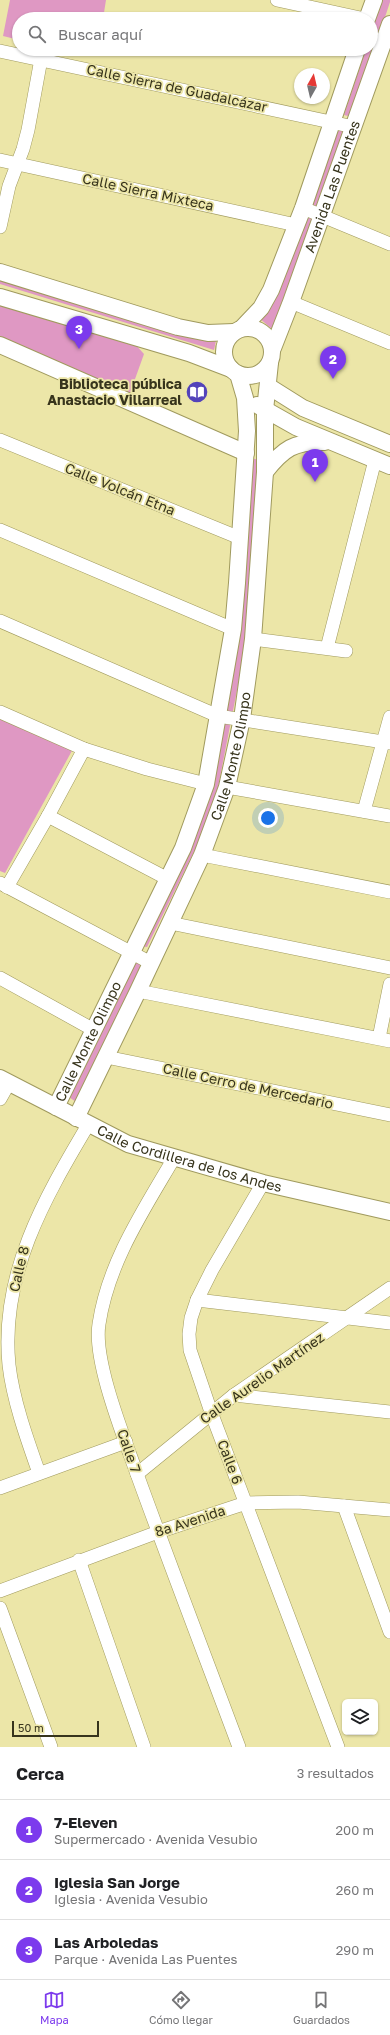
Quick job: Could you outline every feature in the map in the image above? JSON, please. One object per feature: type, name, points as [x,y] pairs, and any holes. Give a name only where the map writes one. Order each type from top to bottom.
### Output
[{"type":"street","points":[[277,0],[333,12]]},
{"type":"street","points":[[369,12],[374,0]]},
{"type":"street","name":"Avenida Las Puentes","points":[[272,356],[390,24]]},
{"type":"street","name":"Calle Sierra de Guadalcázar","points":[[0,51],[12,53]]},
{"type":"street","name":"Calle Sierra de Guadalcázar","points":[[26,56],[354,127]]},
{"type":"street","name":"Avenida Las Puentes","points":[[238,330],[266,300],[303,208],[355,56]]},
{"type":"street","points":[[0,228],[10,186],[28,130],[41,59]]},
{"type":"street","name":"Calle Sierra Mixteca","points":[[0,160],[296,225]]},
{"type":"street","points":[[303,208],[390,244]]},
{"type":"street","points":[[0,272],[178,327],[208,333],[252,328],[260,330],[270,340],[272,356],[260,374],[251,376],[234,372],[189,353],[0,297]]},
{"type":"street","points":[[291,302],[390,343]]},
{"type":"street","points":[[234,372],[226,362],[224,349],[228,338],[238,330]]},
{"type":"street","points":[[0,345],[246,453]]},
{"type":"street","name":"Calle Monte Olimpo","points":[[82,1121],[106,1057],[202,855],[227,787],[242,719],[253,639],[264,472],[265,410],[272,356]]},
{"type":"street","name":"Calle Monte Olimpo","points":[[56,1107],[133,954],[183,848],[206,784],[233,629],[246,453],[245,398],[234,372]]},
{"type":"street","points":[[268,386],[303,408],[390,444]]},
{"type":"street","points":[[245,398],[265,410],[332,442],[390,466]]},
{"type":"street","name":"Calle Volcán Etna","points":[[0,440],[240,538]]},
{"type":"street","points":[[264,472],[276,458],[290,446],[308,441],[332,442]]},
{"type":"street","points":[[327,648],[375,460]]},
{"type":"street","points":[[0,530],[233,629]]},
{"type":"street","points":[[0,621],[218,716],[387,742]]},
{"type":"street","points":[[253,639],[346,651]]},
{"type":"street","points":[[0,712],[84,749],[147,769],[206,784]]},
{"type":"street","points":[[364,811],[387,742],[390,717]]},
{"type":"street","points":[[84,749],[48,816],[4,885],[151,963]]},
{"type":"street","points":[[227,787],[390,816]]},
{"type":"street","points":[[48,816],[168,879]]},
{"type":"street","points":[[202,855],[390,892]]},
{"type":"street","points":[[170,923],[390,968]]},
{"type":"street","points":[[0,978],[94,1030]]},
{"type":"street","points":[[138,991],[384,1039],[390,984]]},
{"type":"street","name":"Calle Cerro de Mercedario","points":[[106,1057],[390,1115]]},
{"type":"street","points":[[0,1099],[4,1081]]},
{"type":"street","name":"Calle Cordillera de los Andes","points":[[4,1081],[128,1144],[263,1183],[390,1212]]},
{"type":"street","name":"Calle 8","points":[[39,1473],[20,1414],[9,1366],[7,1336],[17,1270],[29,1232],[48,1195],[82,1121]]},
{"type":"street","name":"Calle 7","points":[[174,1158],[137,1221],[112,1272],[98,1326],[99,1347],[103,1369],[137,1474],[239,1747]]},
{"type":"street","name":"Calle 6","points":[[263,1183],[212,1270],[197,1300],[191,1318],[189,1334],[190,1350],[211,1412],[338,1747]]},
{"type":"street","name":"Calle Aurelio Martínez","points":[[137,1474],[211,1412],[234,1395],[390,1288]]},
{"type":"street","points":[[197,1300],[390,1323]]},
{"type":"street","points":[[234,1395],[390,1412]]},
{"type":"street","points":[[0,1488],[126,1442]]},
{"type":"street","name":"8a Avenida","points":[[0,1590],[158,1532],[246,1503],[298,1502],[390,1510]]},
{"type":"street","points":[[344,1506],[390,1632]]},
{"type":"street","points":[[79,1560],[144,1747]]},
{"type":"street","points":[[0,1608],[51,1747]]},
{"type":"shaded area","points":[[10,0],[106,0],[104,12],[12,12],[12,38],[3,36]]},
{"type":"shaded area","points":[[382,0],[390,0],[378,38],[378,12]]},
{"type":"shaded area","points":[[364,56],[372,56],[352,117],[344,115]]},
{"type":"shaded area","points":[[336,128],[345,130],[272,329],[259,318]]},
{"type":"shaded area","points":[[0,277],[217,336],[214,350],[0,284]]},
{"type":"shaded area","points":[[0,302],[134,343],[144,354],[130,393],[51,363],[0,340]]},
{"type":"shaded area","points":[[251,458],[259,460],[249,629],[213,813],[147,947],[140,946],[203,811]]},
{"type":"shaded area","points":[[0,716],[74,747],[5,873],[0,871]]},
{"type":"shaded area","points":[[133,960],[142,963],[76,1102],[69,1097]]},
{"type":"place","name":"Las Arboledas","points":[[79,349]]},
{"type":"place","name":"Iglesia San Jorge","points":[[333,379]]},
{"type":"place","name":"Biblioteca pública Anastacio Villarreal","points":[[197,392]]},
{"type":"place","name":"7-Eleven","points":[[315,482]]}]
